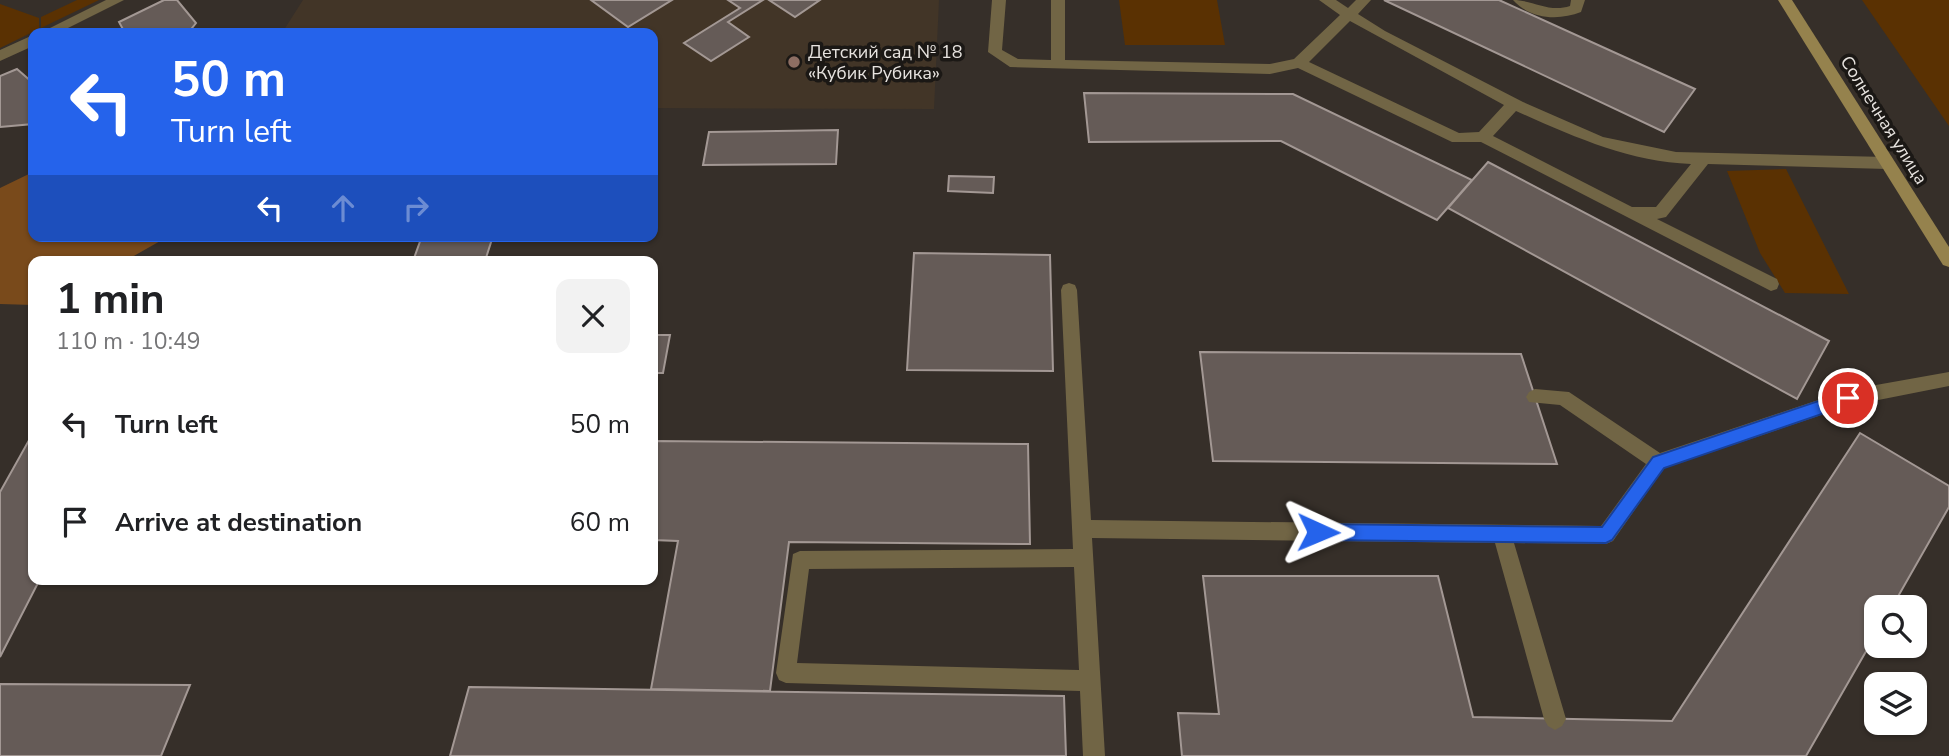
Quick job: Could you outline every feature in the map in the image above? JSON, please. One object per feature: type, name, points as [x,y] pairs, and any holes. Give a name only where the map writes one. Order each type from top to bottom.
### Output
[{"type":"street","name":"Солнечная улица","points":[[1786,0],[1949,261]]},
{"type":"lane","points":[[58,28],[117,0]]},
{"type":"lane","points":[[999,0],[995,52],[1016,64],[1270,69],[1299,63],[1364,0]]},
{"type":"lane","points":[[1058,0],[1058,65]]},
{"type":"lane","points":[[1326,0],[1514,104],[1600,142],[1676,158],[1888,163]]},
{"type":"lane","points":[[1520,0],[1529,7],[1552,14],[1566,14],[1576,9],[1578,0]]},
{"type":"lane","points":[[0,56],[28,42]]},
{"type":"lane","points":[[1299,63],[1457,138],[1483,137],[1771,284]]},
{"type":"lane","points":[[1483,137],[1514,104]]},
{"type":"lane","points":[[1630,213],[1660,213],[1704,159]]},
{"type":"lane","points":[[1069,290],[1094,756]]},
{"type":"lane","points":[[1081,529],[1606,535],[1658,462],[1848,398],[1949,379]]},
{"type":"lane","points":[[1535,397],[1563,397],[1658,462]]},
{"type":"lane","points":[[1502,534],[1555,719]]},
{"type":"lane","points":[[1083,558],[800,560],[786,673],[1090,681]]},
{"type":"shaded area","points":[[77,0],[99,0],[41,28],[41,17]]},
{"type":"shaded area","name":"Детский сад № 18 «Кубик Рубика»","points":[[303,0],[939,0],[934,109],[658,108],[658,28],[285,28]]},
{"type":"shaded area","points":[[1119,0],[1217,0],[1225,45],[1125,45]]},
{"type":"shaded area","points":[[1862,0],[1949,0],[1949,126]]},
{"type":"shaded area","points":[[0,4],[39,18],[39,28],[28,28],[28,34],[0,48]]},
{"type":"shaded area","points":[[1786,169],[1849,294],[1785,293],[1760,253],[1727,171]]},
{"type":"shaded area","points":[[28,174],[28,242],[158,242],[134,256],[28,256],[28,305],[0,304],[0,188]]},
{"type":"building","points":[[164,0],[177,0],[196,23],[192,28],[122,28],[119,22]]},
{"type":"building","points":[[591,0],[672,0],[628,27]]},
{"type":"building","points":[[728,0],[763,0],[728,22],[749,37],[711,61],[684,43],[740,8]]},
{"type":"building","points":[[769,0],[820,0],[795,17]]},
{"type":"building","points":[[1384,0],[1499,0],[1695,89],[1664,132]]},
{"type":"building","points":[[17,69],[28,79],[28,124],[0,127],[0,76]]},
{"type":"building","points":[[1084,93],[1293,94],[1472,180],[1437,220],[1281,141],[1089,142]]},
{"type":"building","points":[[838,130],[836,164],[703,165],[709,132]]},
{"type":"building","points":[[1488,162],[1829,341],[1797,399],[1448,208]]},
{"type":"building","points":[[949,176],[994,177],[993,193],[948,191]]},
{"type":"building","points":[[420,242],[491,242],[487,256],[415,256]]},
{"type":"building","points":[[914,253],[1050,255],[1053,371],[907,370]]},
{"type":"building","points":[[658,335],[670,335],[663,373],[658,373]]},
{"type":"building","points":[[1200,352],[1521,354],[1557,464],[1213,461]]},
{"type":"building","points":[[1860,433],[1949,486],[1949,507],[1899,595],[1864,595],[1864,655],[1806,756],[1182,756],[1178,713],[1219,714],[1203,576],[1438,576],[1473,717],[1672,721]]},
{"type":"building","points":[[658,441],[1028,444],[1030,544],[789,542],[770,691],[651,689],[678,541],[658,540]]},
{"type":"building","points":[[28,442],[28,585],[37,585],[0,657],[0,492]]},
{"type":"building","points":[[0,684],[190,685],[161,756],[0,756]]},
{"type":"building","points":[[469,687],[1064,696],[1066,756],[450,756]]},
{"type":"place","name":"Детский сад № 18 «Кубик Рубика»","points":[[794,62]]},
{"type":"route","points":[[1318,532],[1606,535],[1658,462],[1848,398]]}]
